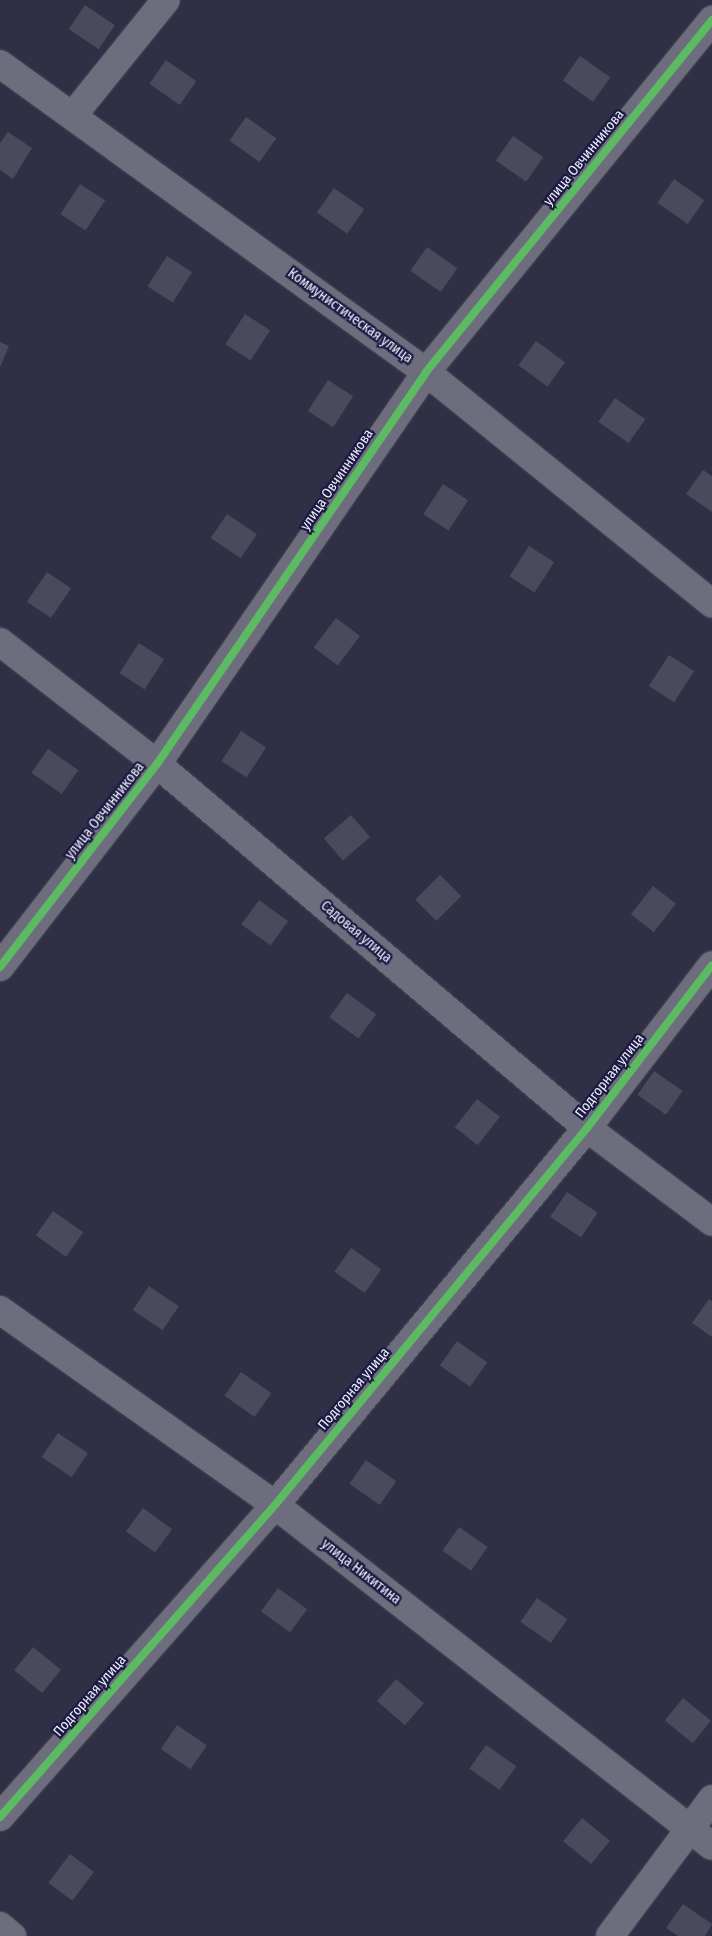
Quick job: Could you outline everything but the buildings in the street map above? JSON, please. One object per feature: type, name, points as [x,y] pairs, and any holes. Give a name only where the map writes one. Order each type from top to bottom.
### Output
[{"type":"street","points":[[74,114],[166,0]]},
{"type":"street","name":"улица Овчинникова","points":[[0,967],[157,764],[426,372],[712,20]]},
{"type":"street","name":"Коммунистическая улица","points":[[0,64],[74,114],[426,372],[712,604]]},
{"type":"street","name":"Садовая улица","points":[[0,642],[157,764],[587,1128],[712,1222]]},
{"type":"street","name":"Подгорная улица","points":[[0,1817],[275,1505],[587,1128],[712,965]]},
{"type":"street","name":"улица Никитина","points":[[0,1310],[275,1505],[712,1846]]},
{"type":"street","points":[[610,1936],[712,1799]]},
{"type":"street","points":[[0,1926],[12,1936]]},
{"type":"cycle path","points":[[0,967],[157,764],[426,372],[712,20]]},
{"type":"cycle path","points":[[0,1817],[275,1505],[587,1128],[712,965]]}]
